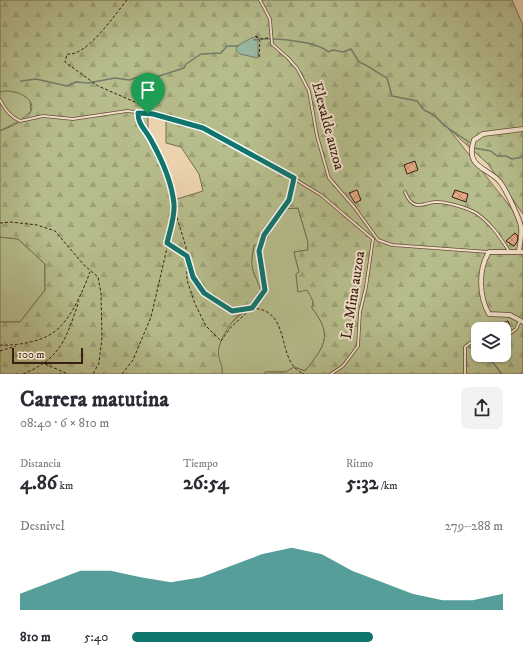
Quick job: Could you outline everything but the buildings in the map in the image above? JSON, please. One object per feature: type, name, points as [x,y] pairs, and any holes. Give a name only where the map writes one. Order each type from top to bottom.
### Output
[{"type":"street","points":[[521,322],[510,315],[488,313],[481,285],[481,274],[488,252],[521,251],[521,232],[519,220],[499,180],[479,168],[472,154],[472,145],[474,140],[483,134],[523,129]]},
{"type":"lane","points":[[260,0],[270,19],[270,38]]},
{"type":"lane","name":"Elexalde auzoa","points":[[270,38],[272,44],[297,68],[309,91],[317,136],[329,178],[355,208],[378,240]]},
{"type":"lane","points":[[0,100],[14,119],[20,122],[43,116],[73,119],[127,111],[148,114],[203,128],[294,178],[321,195],[372,238]]},
{"type":"lane","points":[[405,192],[409,200],[415,205],[436,201],[466,208],[476,213],[497,233],[509,251]]},
{"type":"lane","name":"La Mina auzoa","points":[[332,374],[344,366],[358,346],[360,312],[367,281],[372,238],[378,240]]},
{"type":"lane","points":[[378,240],[392,245],[488,252]]},
{"type":"lane","points":[[511,333],[521,322]]},
{"type":"lane","points":[[465,374],[465,348],[471,342]]},
{"type":"path","points":[[126,0],[97,38],[76,53],[67,54],[65,62],[98,86],[151,109],[148,114]]},
{"type":"path","points":[[259,57],[260,41],[255,36],[257,35],[261,39],[270,38]]},
{"type":"path","points":[[138,113],[138,122],[151,140],[165,172],[186,247],[187,280],[195,304],[206,326],[221,342],[231,327],[252,308],[265,290],[259,251],[264,235],[289,200],[294,178]]},
{"type":"path","points":[[122,374],[133,360],[151,317],[158,293],[160,271],[174,208]]},
{"type":"path","points":[[0,223],[11,222],[37,225],[55,231],[100,281],[102,316],[99,363],[93,374]]},
{"type":"path","points":[[167,243],[187,256],[193,277],[204,293],[232,311],[252,308],[266,310],[278,323],[293,367],[304,374]]},
{"type":"path","points":[[22,374],[44,363],[64,343],[90,271]]},
{"type":"path","points":[[0,351],[51,334],[79,300]]},
{"type":"path","points":[[0,345],[16,346]]},
{"type":"path","points":[[44,363],[68,374]]},
{"type":"green space","points":[[0,0],[512,0],[523,25],[523,214],[488,164],[448,128],[523,223],[523,374],[265,374],[265,372],[286,372],[294,367],[305,371],[317,355],[324,341],[323,326],[312,308],[313,301],[307,290],[298,292],[296,274],[299,272],[294,252],[308,250],[308,242],[298,208],[282,209],[274,220],[273,226],[264,245],[254,245],[252,266],[260,288],[261,297],[257,305],[240,314],[236,318],[223,337],[218,351],[222,374],[0,374],[0,322],[20,322],[45,290],[45,264],[18,239],[0,237],[0,131],[26,118],[31,111],[32,106],[30,101],[22,94],[4,91],[0,92]],"holes":[[[148,111],[166,117],[166,143],[181,147],[199,174],[203,191],[177,199],[154,139],[148,131]]]},
{"type":"green space","points":[[6,90],[20,93],[30,100],[31,111],[21,120],[0,131],[0,92]]},
{"type":"green space","points":[[298,208],[308,242],[308,250],[294,252],[299,272],[296,274],[298,291],[307,289],[313,301],[312,308],[323,326],[324,341],[321,348],[305,371],[294,367],[286,372],[266,372],[265,374],[222,374],[218,359],[219,342],[223,334],[234,320],[248,310],[256,307],[261,292],[251,265],[254,244],[273,226],[274,220],[282,209]]},
{"type":"green space","points":[[0,237],[18,239],[45,264],[45,290],[20,322],[0,322]]},
{"type":"shaded area","points":[[253,37],[258,41],[258,58],[240,54],[236,50],[237,46]]},
{"type":"waterway","points":[[254,40],[270,39],[293,41],[314,45],[323,48],[328,52],[333,50],[343,52],[351,49],[359,62],[387,78],[392,96],[417,101],[424,110],[434,115],[445,126],[469,142]]},
{"type":"waterway","points":[[21,81],[36,79],[67,86],[76,82],[88,83],[115,78],[129,80],[145,75],[156,77],[184,68],[186,64],[201,54],[221,53],[227,46],[238,46]]},
{"type":"waterway","points":[[474,148],[491,151],[497,156],[506,156],[512,159],[523,157]]},
{"type":"waterway","points":[[492,362],[502,374]]},
{"type":"route","points":[[138,113],[148,114],[153,114],[177,122],[203,128],[224,138],[294,178],[289,200],[264,235],[259,251],[265,290],[252,308],[232,311],[204,293],[193,277],[187,256],[167,243],[174,218],[174,203],[161,162],[151,140],[138,122],[138,113]]}]
